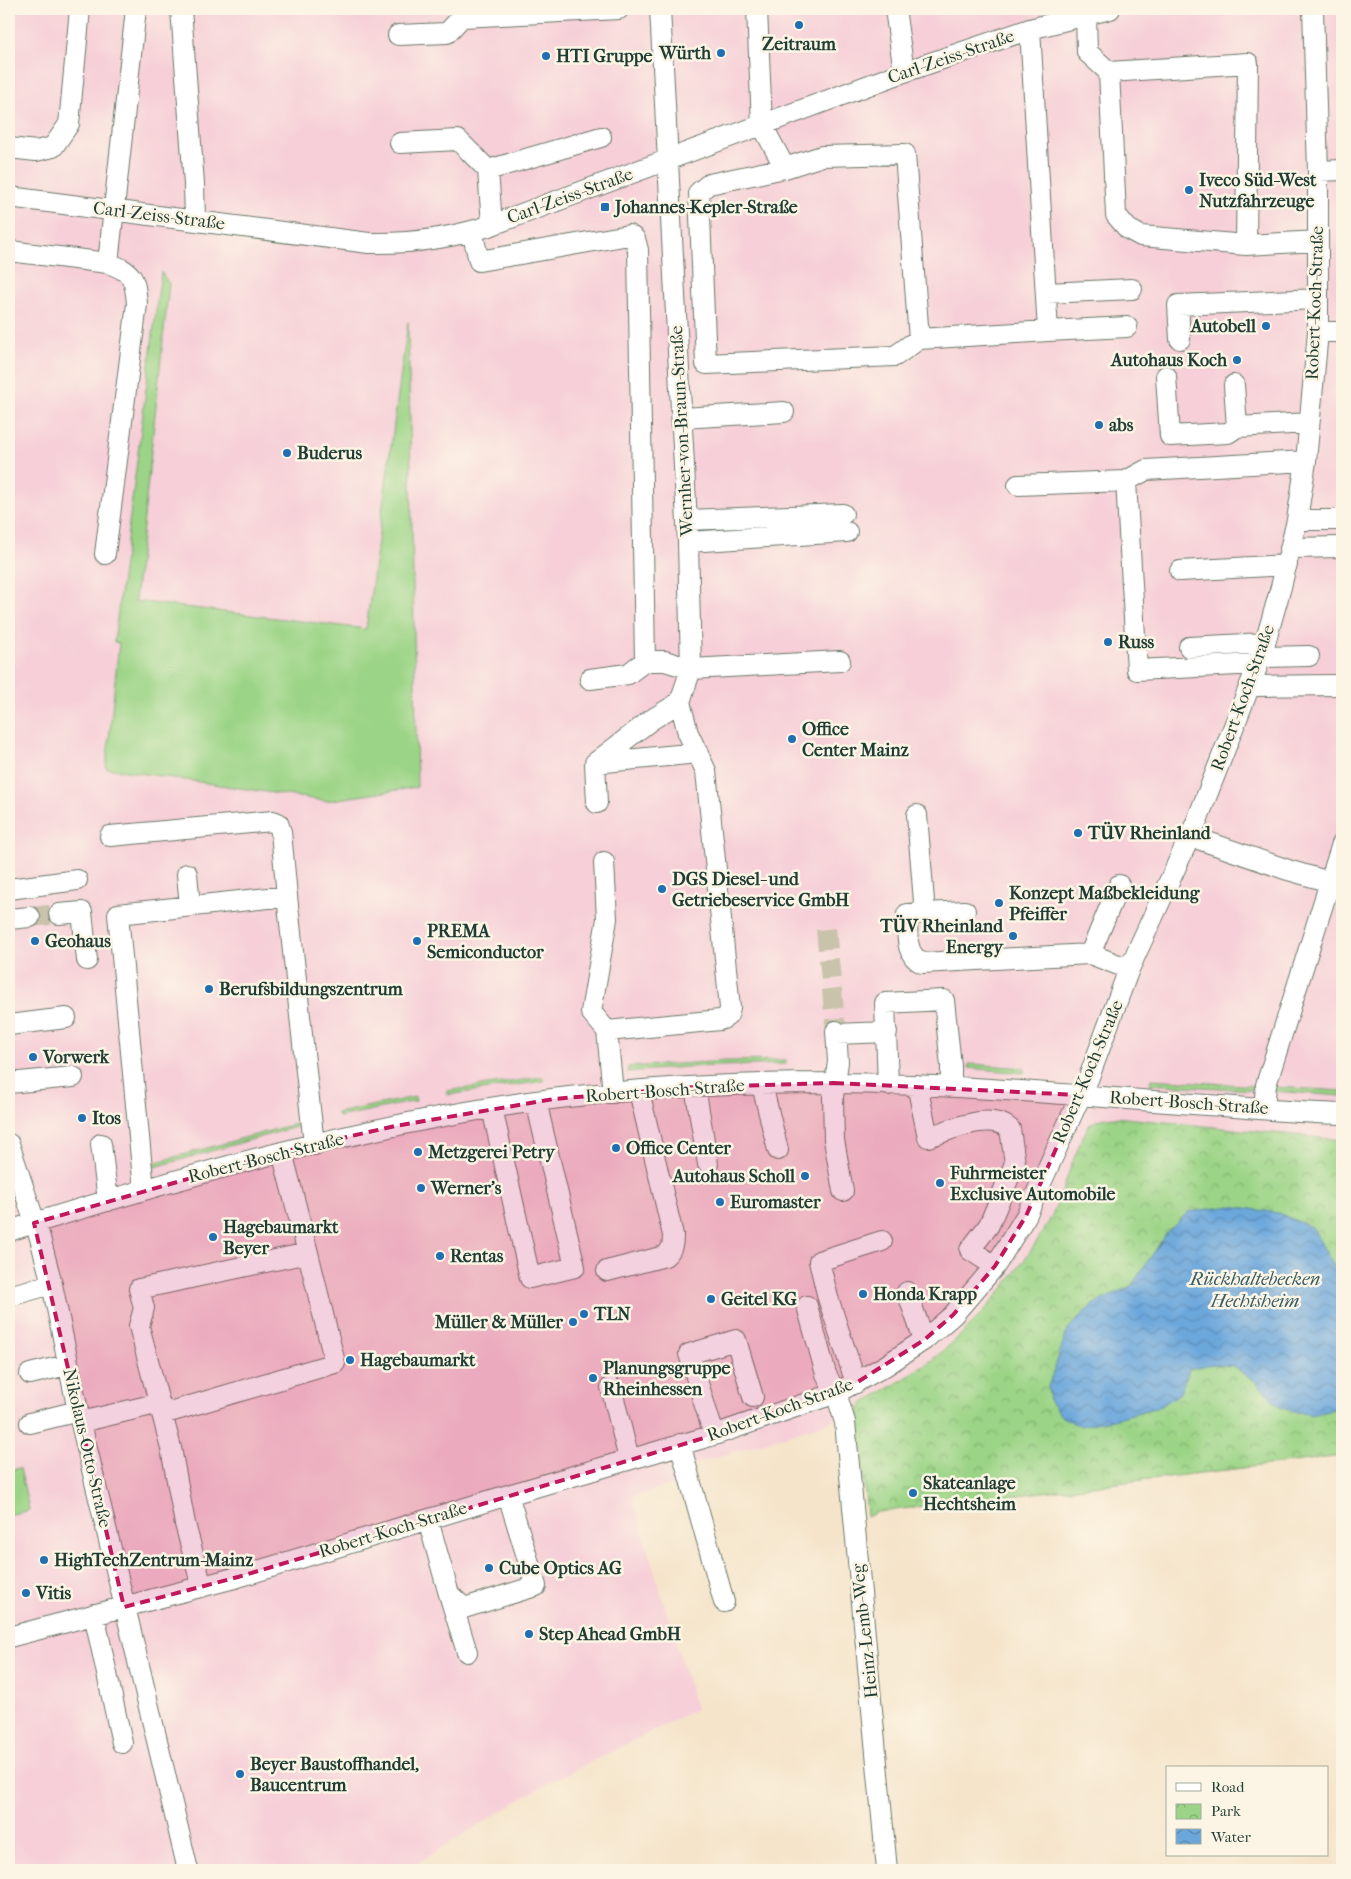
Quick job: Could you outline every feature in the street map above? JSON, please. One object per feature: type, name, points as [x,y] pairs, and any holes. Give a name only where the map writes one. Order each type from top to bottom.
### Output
[{"type":"street","points":[[9,148],[36,151],[53,147],[68,124],[80,9]]},
{"type":"street","points":[[108,263],[136,9]]},
{"type":"street","points":[[180,9],[194,184],[195,221]]},
{"type":"street","points":[[398,35],[447,33],[462,17],[619,9]]},
{"type":"street","points":[[660,9],[668,159]]},
{"type":"street","points":[[757,9],[762,125],[785,168]]},
{"type":"street","points":[[895,9],[904,72]]},
{"type":"street","name":"Carl-Zeiss-Straße","points":[[9,197],[369,243],[430,240],[492,225],[904,72],[1030,29],[1110,9]]},
{"type":"street","name":"Robert-Koch-Straße","points":[[9,1637],[202,1587],[714,1435],[836,1393],[885,1366],[924,1340],[953,1316],[995,1266],[1026,1216],[1089,1077],[1129,969],[1190,836],[1261,655],[1289,556],[1297,520],[1306,461],[1318,332],[1318,171],[1313,9]]},
{"type":"street","points":[[1086,14],[1087,52],[1108,72],[1116,216],[1128,230],[1141,236],[1246,245],[1318,241]]},
{"type":"street","points":[[1030,29],[1048,331]]},
{"type":"street","points":[[1108,72],[1248,63],[1246,245]]},
{"type":"street","points":[[488,170],[601,137]]},
{"type":"street","points":[[400,143],[458,140],[488,170],[492,225]]},
{"type":"street","points":[[919,339],[906,154],[822,156],[785,168],[708,184],[700,192],[706,364],[895,356],[919,339],[1127,327]]},
{"type":"street","name":"Wernher-von-Braun-Straße","points":[[668,159],[688,542],[691,669],[680,702]]},
{"type":"street","points":[[1318,171],[1342,170]]},
{"type":"street","points":[[472,231],[479,261],[629,235],[635,239],[638,250],[645,661]]},
{"type":"street","points":[[9,251],[108,263],[126,269],[135,285],[137,304],[105,554]]},
{"type":"street","points":[[1046,293],[1132,289]]},
{"type":"street","points":[[1180,339],[1178,305],[1318,299]]},
{"type":"street","points":[[1318,332],[1342,332]]},
{"type":"street","points":[[1166,376],[1170,436],[1228,433],[1237,427],[1309,423]]},
{"type":"street","points":[[1234,385],[1237,427]]},
{"type":"street","points":[[682,418],[784,412]]},
{"type":"street","points":[[1018,485],[1126,481],[1146,470],[1306,461]]},
{"type":"street","points":[[1126,481],[1138,670],[1261,655]]},
{"type":"street","points":[[687,520],[845,523],[688,542]]},
{"type":"street","points":[[1297,520],[1342,520]]},
{"type":"street","points":[[1180,571],[1342,547]]},
{"type":"street","points":[[1189,647],[1261,655],[1309,656]]},
{"type":"street","points":[[590,679],[628,674],[645,661],[665,661],[691,669],[840,661]]},
{"type":"street","points":[[1250,686],[1342,685]]},
{"type":"street","points":[[595,763],[651,720],[680,702],[688,733],[706,771],[730,1008],[726,1018],[720,1020],[607,1031]]},
{"type":"street","points":[[595,763],[698,753]]},
{"type":"street","points":[[595,763],[597,802]]},
{"type":"street","points":[[917,815],[925,914]]},
{"type":"street","points":[[110,836],[273,821],[278,823],[281,832],[314,1145]]},
{"type":"street","points":[[1190,836],[1288,870],[1330,882]]},
{"type":"street","points":[[1264,1109],[1266,1085],[1342,844]]},
{"type":"street","points":[[604,862],[607,919],[590,1012],[607,1031],[613,1093]]},
{"type":"street","points":[[187,874],[190,906]]},
{"type":"street","points":[[9,890],[77,880]]},
{"type":"street","points":[[1090,954],[1119,886]]},
{"type":"street","points":[[144,1190],[118,914],[287,896]]},
{"type":"street","points":[[964,911],[907,914],[909,950],[914,959],[922,963],[1090,954],[1129,969]]},
{"type":"street","points":[[59,914],[82,912],[87,960]]},
{"type":"street","points":[[9,919],[30,917]]},
{"type":"street","points":[[888,1085],[885,1003],[944,1000],[950,1086]]},
{"type":"street","points":[[9,1025],[66,1018]]},
{"type":"street","points":[[843,1191],[834,1140],[834,1083],[838,1062],[836,1032],[887,1032]]},
{"type":"street","points":[[9,1083],[73,1077]]},
{"type":"street","name":"Robert-Bosch-Straße","points":[[9,1231],[108,1200],[282,1152],[395,1126],[536,1101],[613,1093],[695,1087],[834,1083],[917,1085],[1340,1114]]},
{"type":"street","points":[[762,1085],[778,1150]]},
{"type":"street","points":[[917,1085],[928,1137],[985,1120],[1006,1125],[1010,1129],[1015,1163],[988,1225],[970,1250],[995,1266]]},
{"type":"street","points":[[695,1087],[708,1164]]},
{"type":"street","points":[[607,1271],[665,1256],[671,1250],[673,1244],[673,1235],[639,1091]]},
{"type":"street","points":[[492,1108],[530,1278],[575,1267],[536,1101]]},
{"type":"street","name":"Nikolaus-Otto-Straße","points":[[9,1144],[52,1284],[67,1365],[188,1870]]},
{"type":"street","points":[[101,1144],[108,1200]]},
{"type":"street","points":[[30,1422],[161,1409],[335,1363],[282,1152]]},
{"type":"street","points":[[856,1383],[828,1298],[819,1261],[882,1241]]},
{"type":"street","points":[[202,1587],[185,1524],[161,1409],[139,1326],[144,1308],[139,1289],[308,1253]]},
{"type":"street","points":[[9,1296],[52,1284]]},
{"type":"street","points":[[907,1292],[924,1340]]},
{"type":"street","name":"Heinz-Lemb-Weg","points":[[807,1306],[826,1374],[836,1393],[845,1422],[887,1870]]},
{"type":"street","points":[[714,1435],[690,1354],[736,1340],[753,1397]]},
{"type":"street","points":[[30,1374],[67,1365]]},
{"type":"street","points":[[611,1387],[629,1459]]},
{"type":"street","points":[[680,1444],[724,1602]]},
{"type":"street","points":[[449,1594],[464,1608],[536,1586],[508,1495]]},
{"type":"street","points":[[428,1520],[467,1652]]},
{"type":"street","points":[[94,1614],[122,1743]]},
{"type":"highlighted area","points":[[834,1083],[1080,1095],[1026,1216],[995,1266],[953,1315],[924,1340],[856,1383],[714,1435],[238,1577],[124,1607],[34,1223],[282,1152],[395,1126],[554,1099],[695,1087]]},
{"type":"shaded area","points":[[9,9],[1342,9],[1342,1140],[1115,1117],[1104,1118],[1089,1125],[1049,1222],[1021,1265],[992,1301],[933,1359],[862,1404],[826,1423],[669,1472],[673,1484],[632,1497],[696,1709],[537,1789],[406,1870],[9,1870]]},
{"type":"green space","points":[[161,272],[169,284],[135,601],[366,629],[408,322],[417,787],[326,801],[106,768],[119,643],[114,642]]},
{"type":"green space","points":[[786,1060],[786,1064],[686,1067],[628,1072],[628,1067],[727,1061]]},
{"type":"green space","points":[[969,1064],[1024,1068],[1024,1073],[969,1068]]},
{"type":"green space","points":[[543,1077],[544,1081],[447,1095],[447,1091]]},
{"type":"green space","points":[[1151,1079],[1256,1086],[1254,1090],[1150,1084]]},
{"type":"green space","points":[[1274,1087],[1342,1091],[1342,1096],[1273,1091]]},
{"type":"green space","points":[[415,1097],[416,1101],[338,1117],[337,1113]]},
{"type":"green space","points":[[1115,1117],[1342,1140],[1342,1456],[877,1512],[867,1517],[859,1421],[859,1411],[862,1404],[933,1359],[981,1314],[1011,1278],[1048,1223],[1077,1149],[1089,1125],[1101,1119]]},
{"type":"green space","points":[[302,1122],[303,1125],[148,1169],[146,1165]]},
{"type":"green space","points":[[20,1468],[29,1510],[9,1515],[9,1470]]},
{"type":"water","name":"Rückhaltebecken Hechtsheim","points":[[1231,1206],[1278,1213],[1313,1228],[1336,1271],[1342,1277],[1342,1407],[1312,1415],[1281,1408],[1254,1380],[1233,1366],[1212,1364],[1189,1369],[1180,1393],[1161,1406],[1081,1426],[1062,1417],[1050,1402],[1048,1387],[1068,1329],[1092,1305],[1131,1286],[1167,1233],[1188,1212]]},
{"type":"tunnel","points":[[30,917],[59,914]]},
{"type":"tunnel","points":[[826,929],[836,1031]]},
{"type":"place","name":"Zeitraum","points":[[799,25]]},
{"type":"place","name":"Würth","points":[[721,53]]},
{"type":"place","name":"HTI Gruppe","points":[[546,56]]},
{"type":"place","name":"Iveco Süd-West Nutzfahrzeuge","points":[[1189,190]]},
{"type":"place","name":"Johannes-Kepler-Straße","points":[[605,207]]},
{"type":"place","name":"Autobell","points":[[1266,326]]},
{"type":"place","name":"Autohaus Koch","points":[[1237,360]]},
{"type":"place","name":"abs","points":[[1099,425]]},
{"type":"place","name":"Buderus","points":[[287,453]]},
{"type":"place","name":"Russ","points":[[1108,642]]},
{"type":"place","name":"Office Center Mainz","points":[[792,739]]},
{"type":"place","name":"TÜV Rheinland","points":[[1078,833]]},
{"type":"place","name":"DGS Diesel- und Getriebeservice GmbH","points":[[662,889]]},
{"type":"place","name":"Konzept Maßbekleidung Pfeiffer","points":[[999,903]]},
{"type":"place","name":"TÜV Rheinland Energy","points":[[1013,936]]},
{"type":"place","name":"Geohaus","points":[[35,941]]},
{"type":"place","name":"PREMA Semiconductor","points":[[417,941]]},
{"type":"place","name":"Berufsbildungszentrum","points":[[209,989]]},
{"type":"place","name":"Vorwerk","points":[[33,1057]]},
{"type":"place","name":"Itos","points":[[82,1118]]},
{"type":"place","name":"Office Center","points":[[616,1148]]},
{"type":"place","name":"Metzgerei Petry","points":[[418,1152]]},
{"type":"place","name":"Autohaus Scholl","points":[[805,1176]]},
{"type":"place","name":"Fuhrmeister Exclusive Automobile","points":[[940,1183]]},
{"type":"place","name":"Werner's","points":[[421,1188]]},
{"type":"place","name":"Euromaster","points":[[720,1202]]},
{"type":"place","name":"Hagebaumarkt Beyer","points":[[213,1237]]},
{"type":"place","name":"Rentas","points":[[440,1256]]},
{"type":"place","name":"Honda Krapp","points":[[863,1294]]},
{"type":"place","name":"Geitel KG","points":[[711,1299]]},
{"type":"place","name":"TLN","points":[[584,1314]]},
{"type":"place","name":"Müller & Müller","points":[[573,1322]]},
{"type":"place","name":"Hagebaumarkt","points":[[350,1360]]},
{"type":"place","name":"Planungsgruppe Rheinhessen","points":[[593,1378]]},
{"type":"place","name":"Skateanlage Hechtsheim","points":[[913,1493]]},
{"type":"place","name":"HighTechZentrum-Mainz","points":[[44,1560]]},
{"type":"place","name":"Cube Optics AG","points":[[489,1568]]},
{"type":"place","name":"Vitis","points":[[26,1593]]},
{"type":"place","name":"Step Ahead GmbH","points":[[529,1634]]},
{"type":"place","name":"Beyer Baustoffhandel, Baucentrum","points":[[240,1774]]}]
